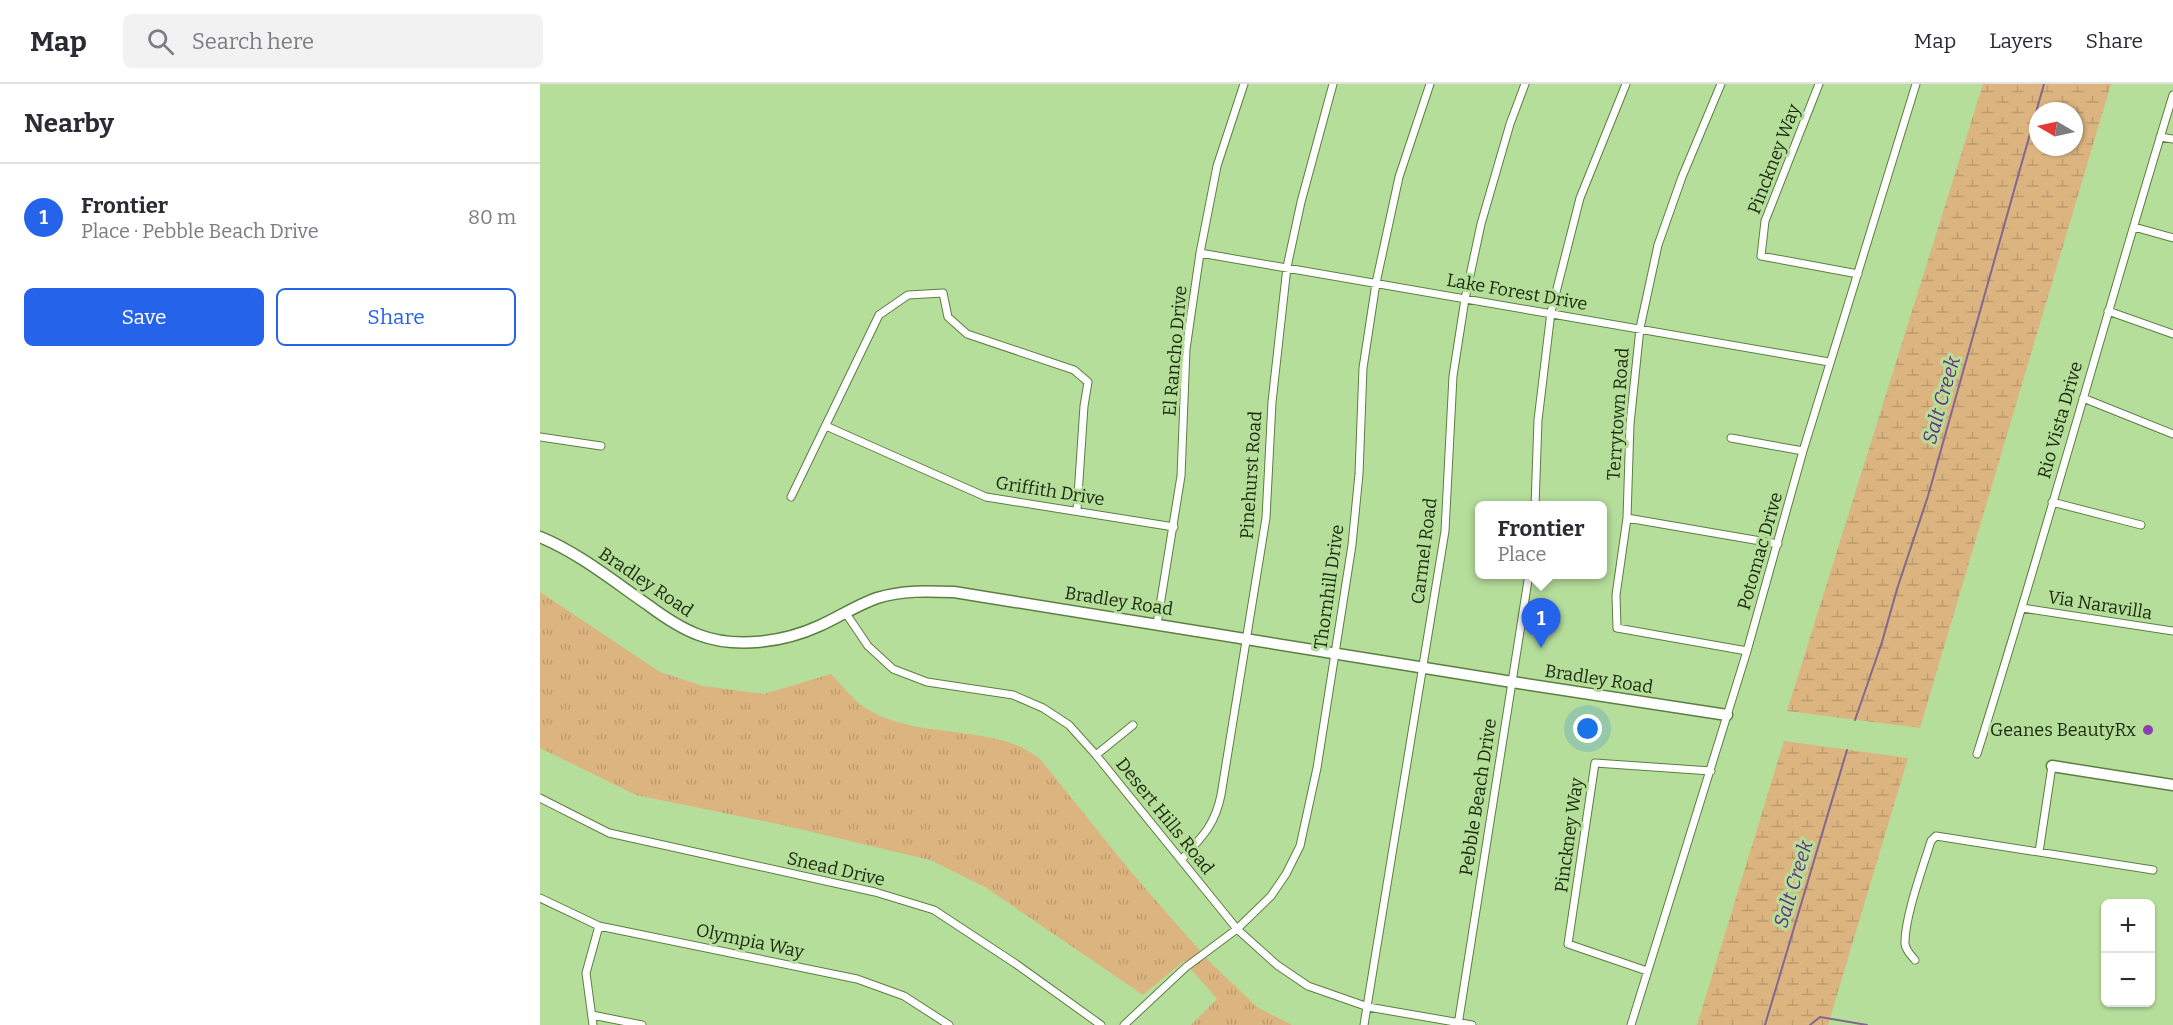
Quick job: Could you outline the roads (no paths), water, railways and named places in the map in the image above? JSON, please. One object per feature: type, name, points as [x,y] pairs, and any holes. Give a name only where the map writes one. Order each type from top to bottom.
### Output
[{"type":"street","name":"El Rancho Drive","points":[[1157,624],[1181,476],[1186,349],[1200,253],[1217,166],[1244,84]]},
{"type":"street","name":"Pinehurst Road","points":[[1182,859],[1209,829],[1217,813],[1266,518],[1272,402],[1287,267],[1301,202],[1333,84]]},
{"type":"street","name":"Thornhill Drive","points":[[1124,1025],[1186,967],[1237,929],[1271,896],[1286,874],[1300,846],[1317,768],[1352,545],[1359,474],[1363,368],[1376,283],[1399,177],[1430,84]]},
{"type":"street","name":"Carmel Road","points":[[1364,1025],[1445,531],[1453,376],[1465,298],[1481,224],[1510,124],[1525,84]]},
{"type":"street","points":[[1535,501],[1538,420],[1551,312],[1580,198],[1626,84]]},
{"type":"street","name":"Terrytown Road","points":[[1721,84],[1682,177],[1659,245],[1640,328],[1630,424],[1627,518],[1616,595],[1617,628],[1747,651]]},
{"type":"street","name":"Pinckney Way","points":[[1819,84],[1765,221],[1761,256],[1858,273]]},
{"type":"street","name":"Potomac Drive","points":[[1631,1025],[1711,771],[1829,362],[1916,84]]},
{"type":"street","name":"Rio Vista Drive","points":[[1977,754],[2173,95]]},
{"type":"street","points":[[2160,137],[2173,139]]},
{"type":"street","points":[[2134,227],[2173,238]]},
{"type":"street","name":"Lake Forest Drive","points":[[1200,253],[1829,362]]},
{"type":"street","points":[[791,497],[879,315],[908,295],[943,292],[948,317],[967,334],[1074,370],[1088,382],[1084,406],[1077,510]]},
{"type":"street","points":[[2108,311],[2173,334]]},
{"type":"street","points":[[2083,398],[2173,434]]},
{"type":"street","name":"Griffith Drive","points":[[826,426],[986,497],[1174,527]]},
{"type":"street","points":[[540,437],[601,446]]},
{"type":"street","points":[[1731,438],[1803,451]]},
{"type":"street","points":[[2052,502],[2141,525]]},
{"type":"street","points":[[1627,518],[1778,544]]},
{"type":"street","name":"Bradley Road","points":[[540,537],[573,553],[674,623],[700,636],[728,642],[751,642],[791,637],[876,599],[901,592],[954,592],[1727,715]]},
{"type":"street","name":"Pebble Beach Drive","points":[[1458,1023],[1528,579]]},
{"type":"street","name":"Via Naravilla","points":[[2022,608],[2173,631]]},
{"type":"street","name":"Desert Hills Road","points":[[845,612],[868,646],[893,669],[927,682],[1013,695],[1043,708],[1069,725],[1182,859],[1237,929],[1277,965],[1308,986],[1368,1007],[1472,1025]]},
{"type":"street","points":[[1096,755],[1133,725]]},
{"type":"street","name":"Pinckney Way","points":[[1647,971],[1569,944],[1595,763],[1711,771]]},
{"type":"street","points":[[2039,852],[2052,766],[2173,785]]},
{"type":"street","name":"Snead Drive","points":[[540,798],[609,833],[875,892],[934,910],[1016,964],[1101,1025]]},
{"type":"street","points":[[1916,960],[1907,951],[1905,943],[1913,900],[1931,841],[1936,836],[2153,870]]},
{"type":"street","name":"Olympia Way","points":[[540,898],[599,926],[857,979],[904,996],[949,1025]]},
{"type":"street","points":[[593,1025],[586,973],[599,926]]},
{"type":"street","points":[[591,1015],[642,1025]]},
{"type":"waterway","name":"Salt Creek","points":[[1855,720],[1928,496],[2044,84]]},
{"type":"waterway","name":"Salt Creek","points":[[1765,1025],[1847,750]]},
{"type":"waterway","points":[[1810,1025],[1820,1017],[1867,1025]]},
{"type":"place","name":"Frontier","points":[[1541,648]]},
{"type":"place","name":"Geanes BeautyRx","points":[[2148,730]]}]
